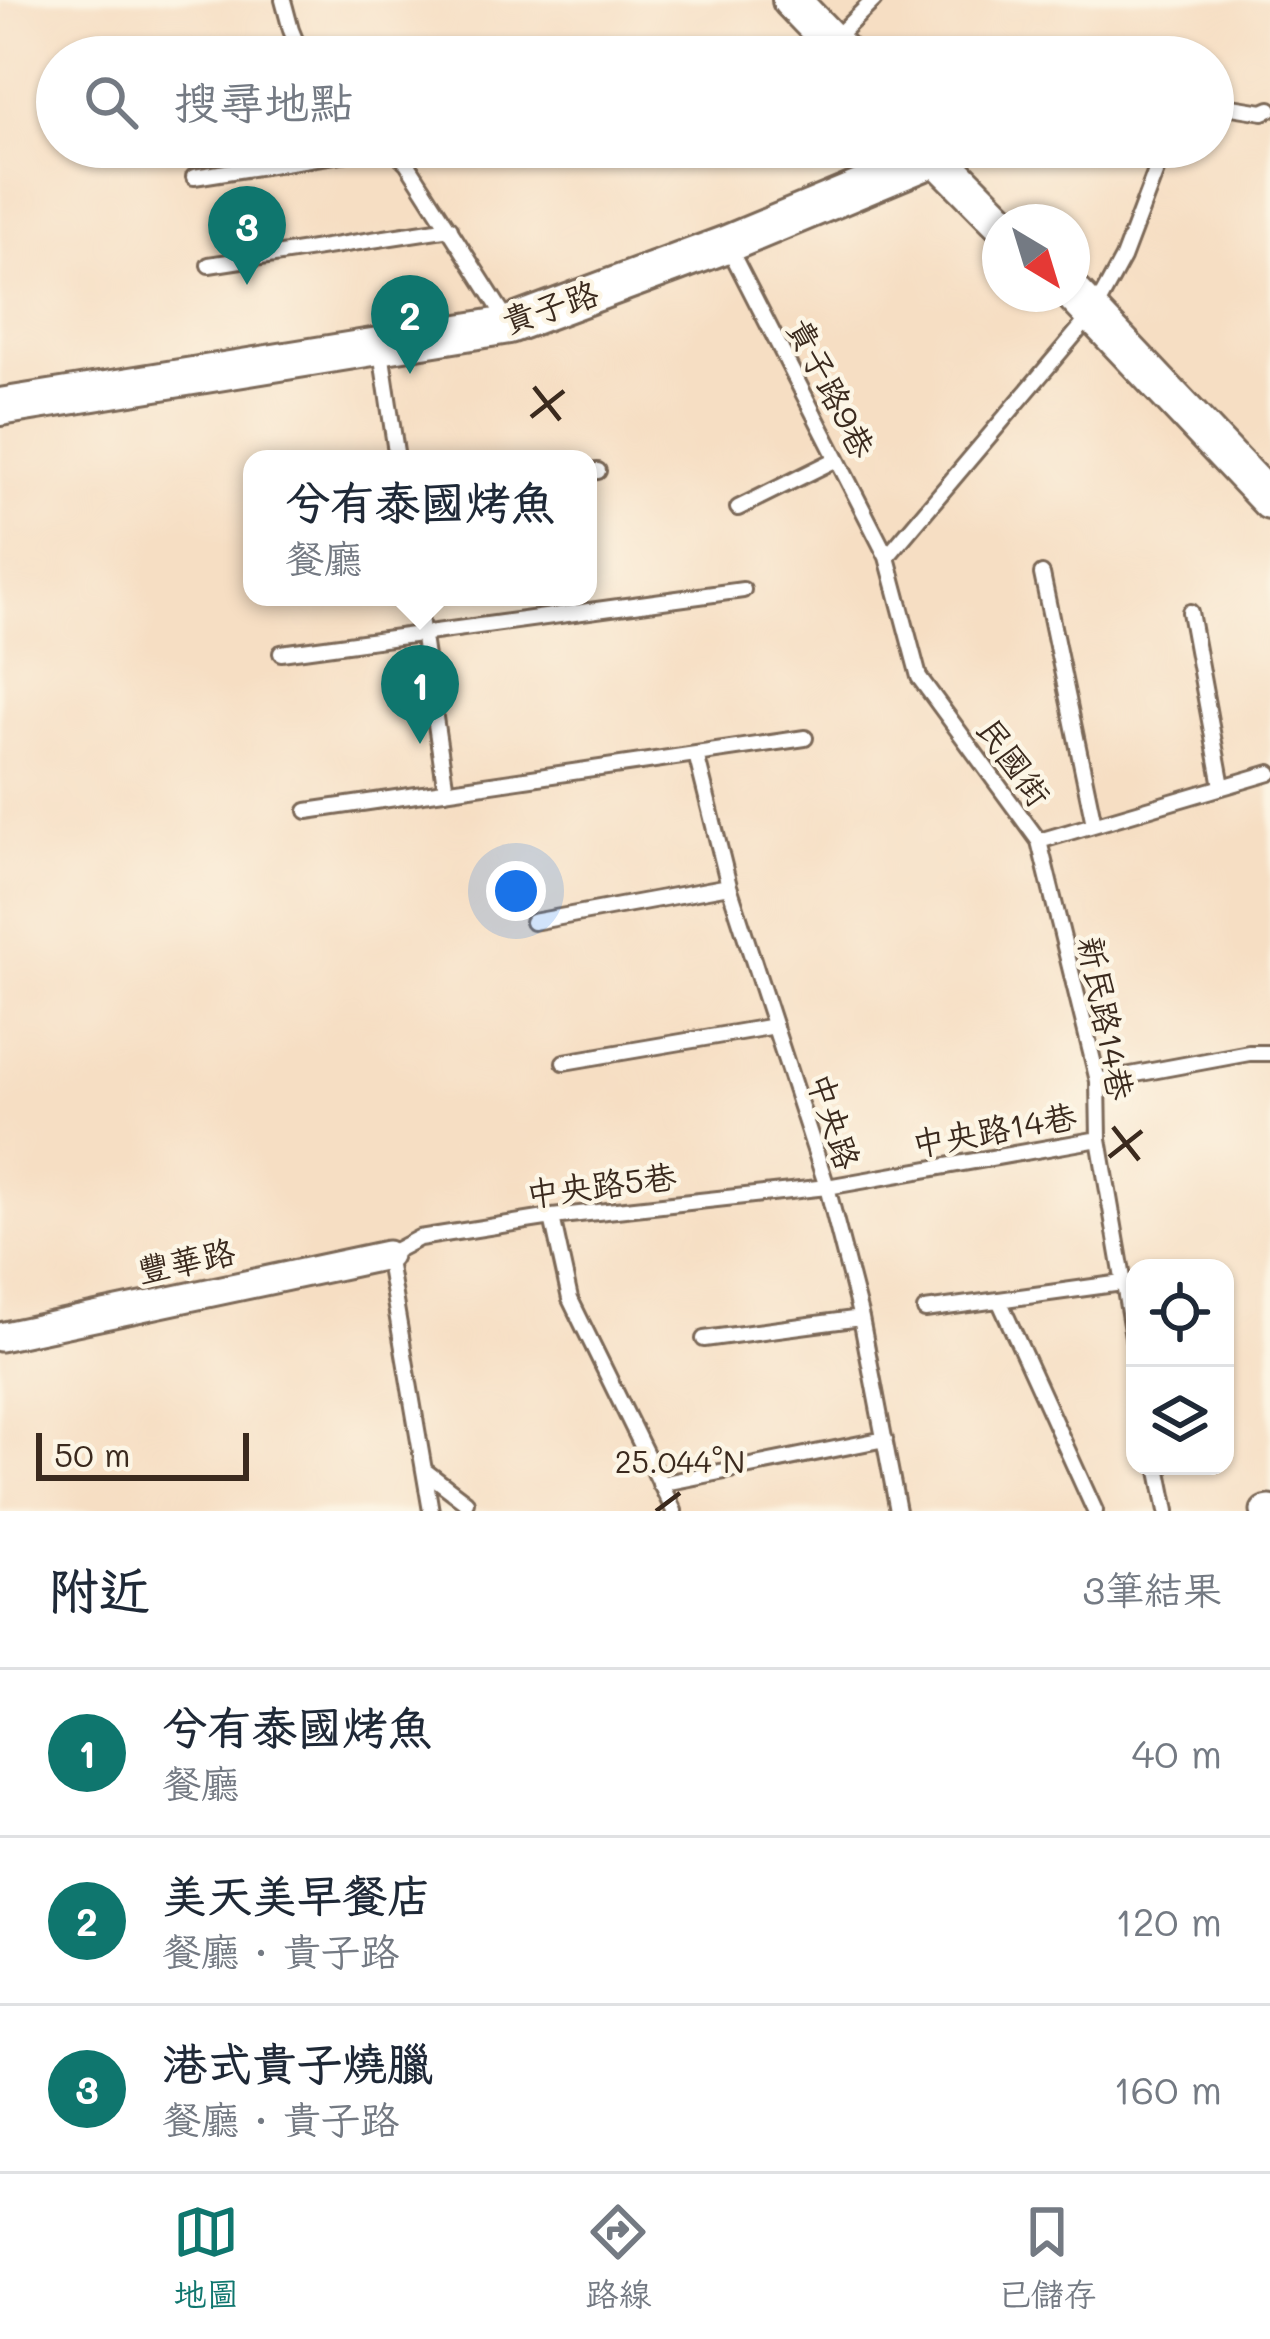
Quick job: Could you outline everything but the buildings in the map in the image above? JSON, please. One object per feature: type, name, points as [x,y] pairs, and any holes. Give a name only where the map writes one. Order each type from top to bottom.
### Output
[{"type":"street","points":[[791,0],[826,36]]},
{"type":"street","name":"貴子路","points":[[0,407],[509,325],[727,244],[896,168]]},
{"type":"street","points":[[948,168],[983,204]]},
{"type":"street","points":[[1090,310],[1270,501]]},
{"type":"street","name":"豐華路","points":[[0,1337],[387,1255]]},
{"type":"lane","points":[[283,0],[293,36]]},
{"type":"lane","points":[[848,36],[874,0]]},
{"type":"lane","points":[[1234,107],[1270,110]]},
{"type":"lane","points":[[194,177],[252,168]]},
{"type":"lane","points":[[410,168],[509,325]]},
{"type":"lane","points":[[1090,295],[1123,258],[1157,168]]},
{"type":"lane","points":[[209,265],[450,228]]},
{"type":"lane","name":"貴子路9巷","points":[[727,244],[887,557]]},
{"type":"lane","points":[[887,557],[1076,312]]},
{"type":"lane","points":[[380,346],[396,450]]},
{"type":"lane","points":[[738,508],[837,459]]},
{"type":"lane","name":"民國街","points":[[887,557],[919,677],[1039,841],[1270,773]]},
{"type":"lane","points":[[1042,574],[1094,824]]},
{"type":"lane","points":[[281,653],[743,590]]},
{"type":"lane","points":[[418,606],[446,790]]},
{"type":"lane","points":[[1190,612],[1222,786]]},
{"type":"lane","points":[[307,811],[805,738]]},
{"type":"lane","name":"中央路","points":[[697,754],[729,886],[827,1187],[861,1318],[898,1511]]},
{"type":"lane","name":"新民路14巷","points":[[1039,841],[1098,1081],[1100,1139],[1126,1302]]},
{"type":"lane","points":[[533,922],[729,886]]},
{"type":"lane","points":[[564,1062],[775,1026]]},
{"type":"lane","points":[[1098,1081],[1270,1052]]},
{"type":"lane","name":"中央路14巷","points":[[827,1187],[1100,1139]]},
{"type":"lane","name":"中央路5巷","points":[[387,1255],[419,1238],[552,1216],[827,1187]]},
{"type":"lane","points":[[552,1216],[570,1299],[674,1511]]},
{"type":"lane","points":[[387,1255],[431,1511]]},
{"type":"lane","points":[[925,1310],[1122,1282]]},
{"type":"lane","points":[[999,1300],[1095,1511]]},
{"type":"lane","points":[[704,1339],[861,1318]]},
{"type":"lane","points":[[659,1484],[885,1439]]},
{"type":"lane","points":[[424,1470],[466,1502]]},
{"type":"lane","points":[[1160,1475],[1167,1511]]},
{"type":"place","name":"港式貴子燒臘","points":[[247,285]]},
{"type":"place","name":"美天美早餐店","points":[[410,374]]},
{"type":"place","name":"兮有泰國烤魚","points":[[420,744]]}]
